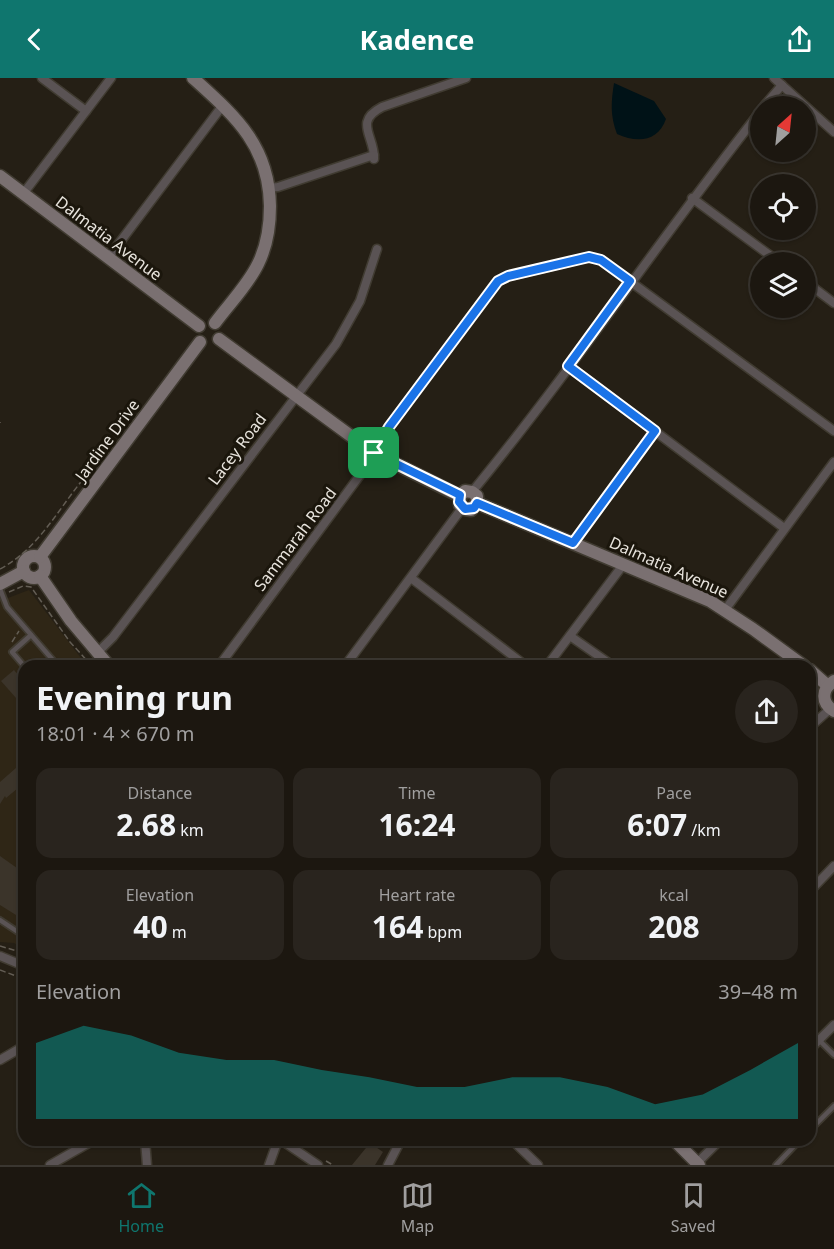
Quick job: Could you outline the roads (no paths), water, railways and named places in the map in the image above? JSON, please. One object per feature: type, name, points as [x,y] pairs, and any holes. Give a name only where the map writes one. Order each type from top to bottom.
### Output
[{"type":"street","points":[[42,78],[86,111]]},
{"type":"street","points":[[23,194],[111,78]]},
{"type":"street","points":[[193,78],[223,105],[254,143],[264,165],[269,188],[268,231],[259,263],[215,323]]},
{"type":"street","points":[[269,188],[374,157],[366,127],[370,114],[382,107],[466,78]]},
{"type":"street","points":[[774,78],[834,132]]},
{"type":"street","points":[[773,96],[782,85]]},
{"type":"street","points":[[108,258],[223,105]]},
{"type":"street","points":[[350,660],[630,281],[750,124]]},
{"type":"street","name":"Dalmatia Avenue","points":[[0,177],[199,326]]},
{"type":"street","points":[[692,198],[765,252]]},
{"type":"street","name":"Lacey Road","points":[[97,653],[113,637],[336,344],[360,301],[376,249]]},
{"type":"street","name":"Sammarah Road","points":[[223,660],[366,468],[389,427],[501,279],[589,257],[601,260],[834,431]]},
{"type":"street","points":[[816,290],[834,303]]},
{"type":"street","points":[[206,321],[215,323],[220,330],[219,339],[208,345],[200,342],[196,334],[199,326],[206,321]]},
{"type":"street","name":"Dalmatia Avenue","points":[[219,339],[374,453],[468,499],[725,610],[796,660]]},
{"type":"street","name":"Jardine Drive","points":[[40,557],[200,342]]},
{"type":"street","points":[[568,366],[784,528]]},
{"type":"street","points":[[573,543],[655,431]]},
{"type":"street","points":[[725,610],[834,462]]},
{"type":"street","points":[[33,555],[40,557],[46,567],[40,576],[31,578],[24,572],[23,564],[26,558],[33,555]]},
{"type":"street","points":[[552,660],[623,565]]},
{"type":"street","points":[[1,590],[24,572]]},
{"type":"street","points":[[40,576],[71,621],[103,660]]},
{"type":"street","points":[[411,578],[518,660]]},
{"type":"street","points":[[570,636],[604,660]]},
{"type":"street","points":[[816,674],[831,683],[824,698],[832,710],[816,722]]},
{"type":"street","points":[[816,885],[834,866]]},
{"type":"street","points":[[0,956],[18,964]]},
{"type":"street","points":[[816,1043],[834,1025]]},
{"type":"street","points":[[0,1059],[18,1049]]},
{"type":"street","points":[[50,1165],[83,1146]]},
{"type":"street","points":[[145,1146],[147,1165]]},
{"type":"street","points":[[269,1165],[277,1146]]},
{"type":"street","points":[[288,1146],[318,1165]]},
{"type":"street","points":[[388,1165],[398,1146]]},
{"type":"street","points":[[518,1146],[537,1165]]},
{"type":"street","points":[[680,1146],[697,1164],[714,1146]]},
{"type":"lane","points":[[0,590],[7,608],[53,660]]},
{"type":"lane","points":[[19,660],[12,652],[31,635]]},
{"type":"lane","points":[[0,920],[18,932]]},
{"type":"lane","points":[[819,1040],[834,1055]]},
{"type":"lane","points":[[816,1124],[834,1106]]},
{"type":"lane","points":[[776,1165],[794,1146]]}]
